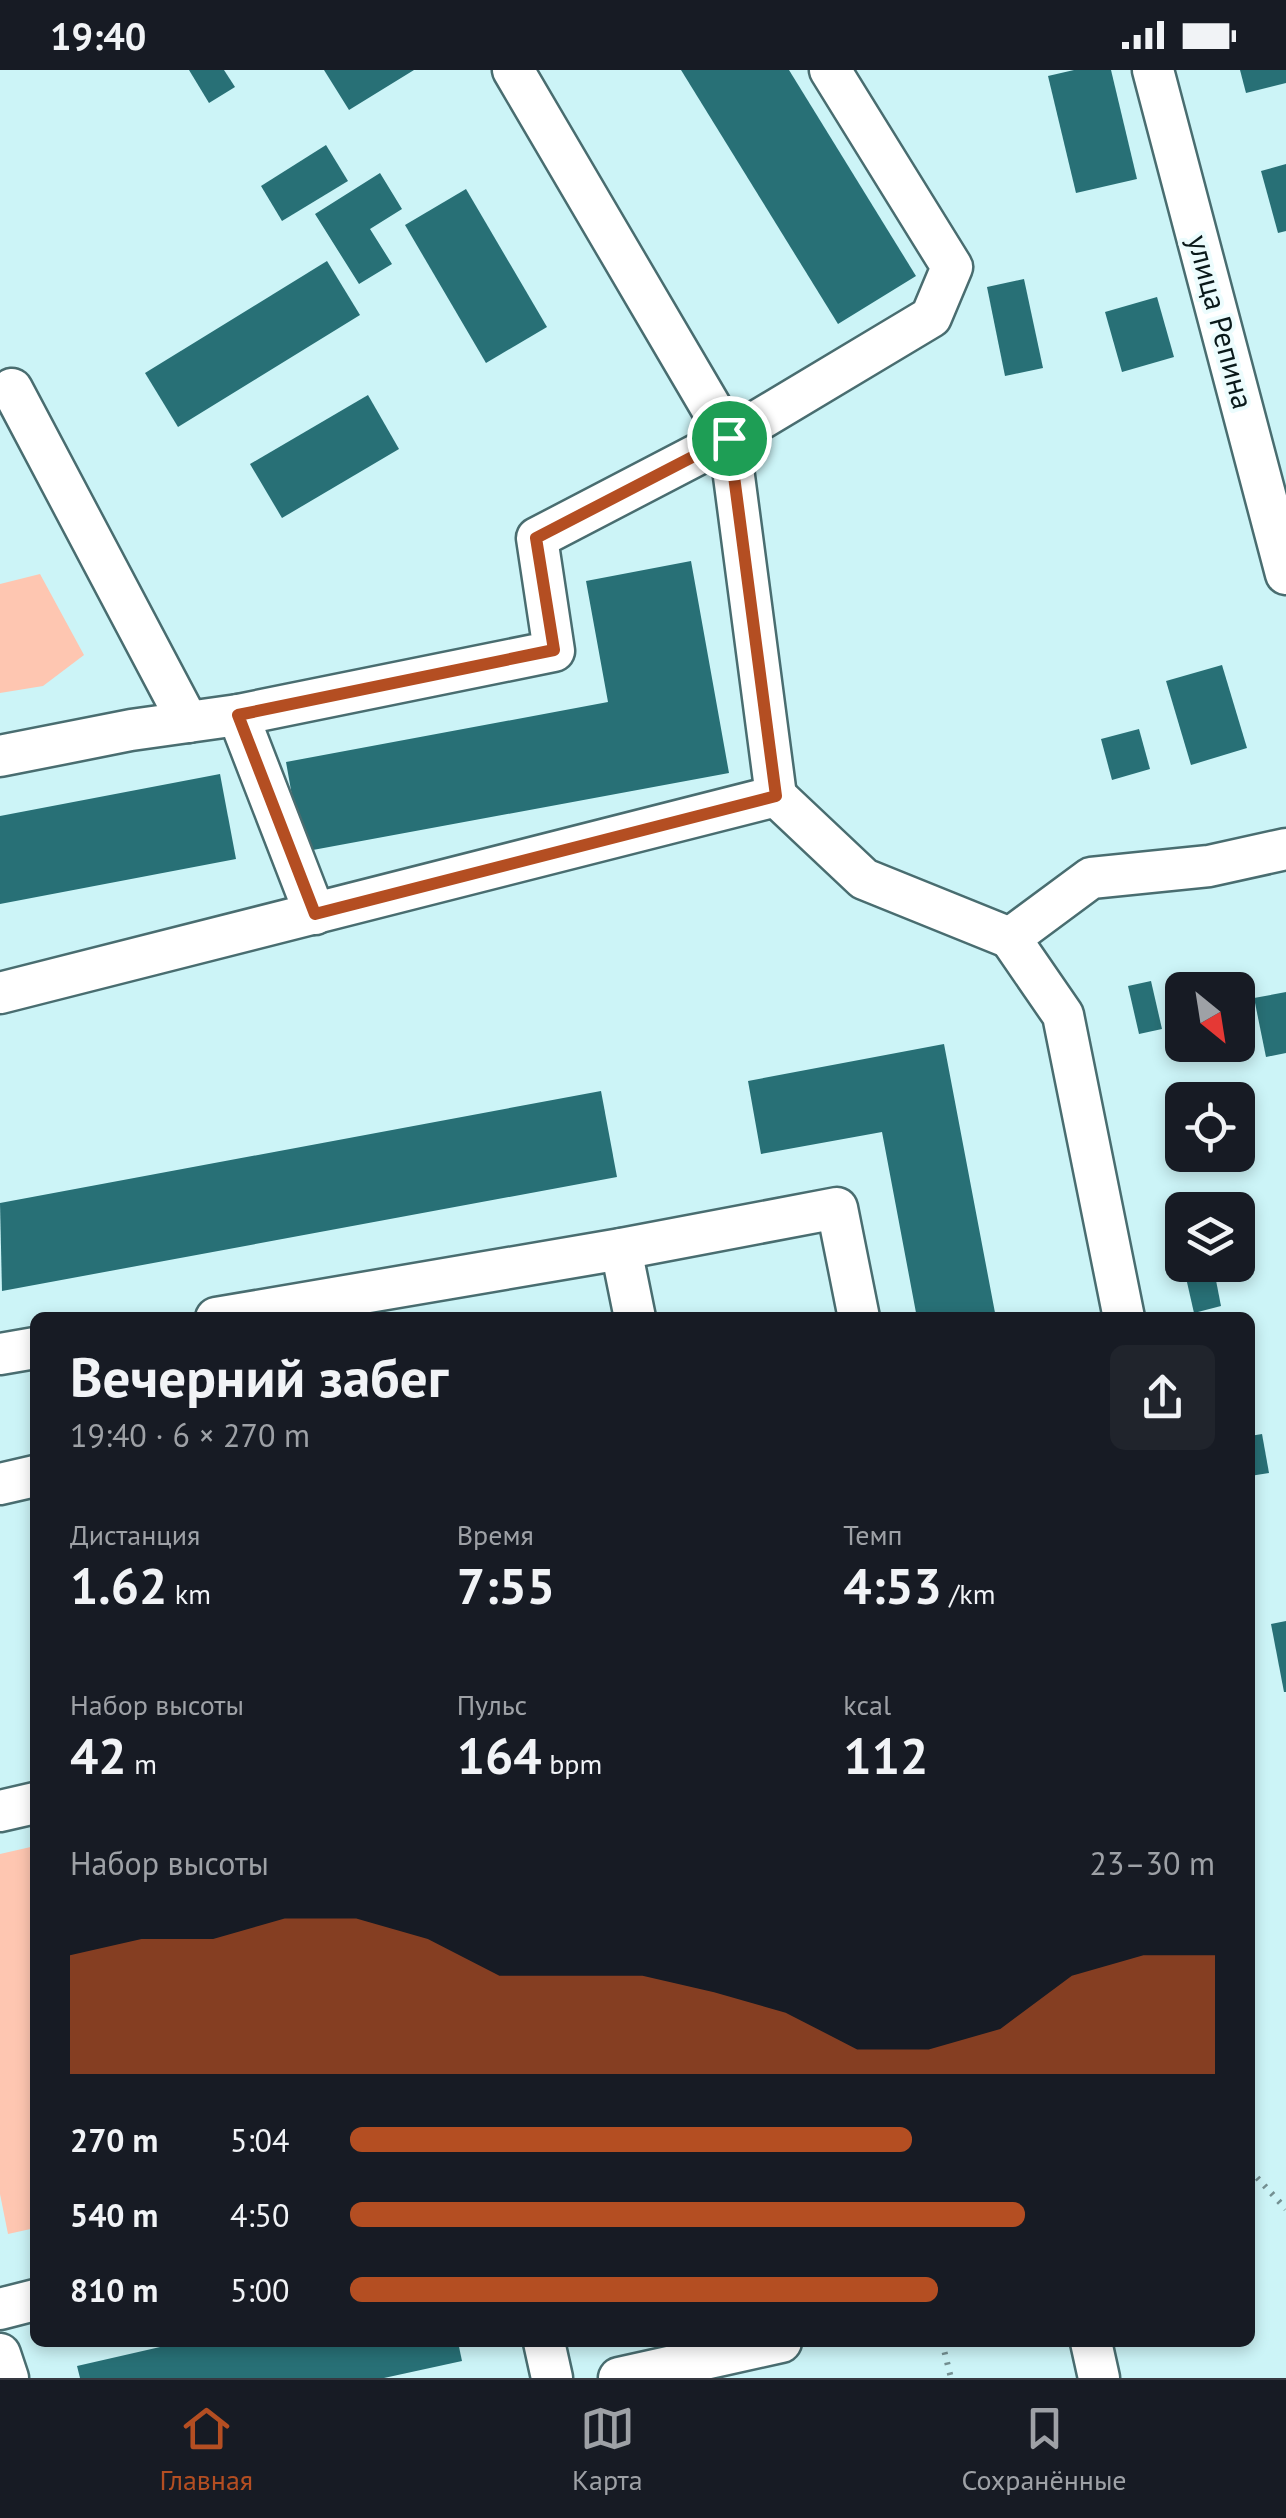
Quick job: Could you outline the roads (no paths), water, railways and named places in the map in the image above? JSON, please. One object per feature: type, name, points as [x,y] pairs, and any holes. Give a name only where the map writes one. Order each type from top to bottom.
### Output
[{"type":"street","points":[[514,70],[729,438],[776,796],[864,879],[1010,938],[1062,1015],[1123,1312]]},
{"type":"street","points":[[0,756],[238,715],[554,650],[536,538],[729,438],[931,317],[952,267],[830,70]]},
{"type":"street","name":"улица Репина","points":[[1153,70],[1286,574]]},
{"type":"street","points":[[12,389],[188,722]]},
{"type":"street","points":[[238,715],[315,914]]},
{"type":"street","points":[[0,994],[776,796]]},
{"type":"street","points":[[1010,938],[1091,878],[1209,866],[1286,848]]},
{"type":"street","points":[[284,1312],[329,1308],[837,1208],[858,1312]]},
{"type":"street","points":[[621,1249],[634,1312]]},
{"type":"street","points":[[0,1354],[30,1349]]},
{"type":"street","points":[[0,1484],[30,1477]]},
{"type":"street","points":[[0,1811],[30,1804]]},
{"type":"street","points":[[0,2309],[30,2301]]},
{"type":"street","points":[[545,2347],[552,2378]]},
{"type":"street","points":[[620,2378],[758,2347]]},
{"type":"street","points":[[1093,2347],[1099,2378]]},
{"type":"street","points":[[0,2354],[8,2378]]}]
